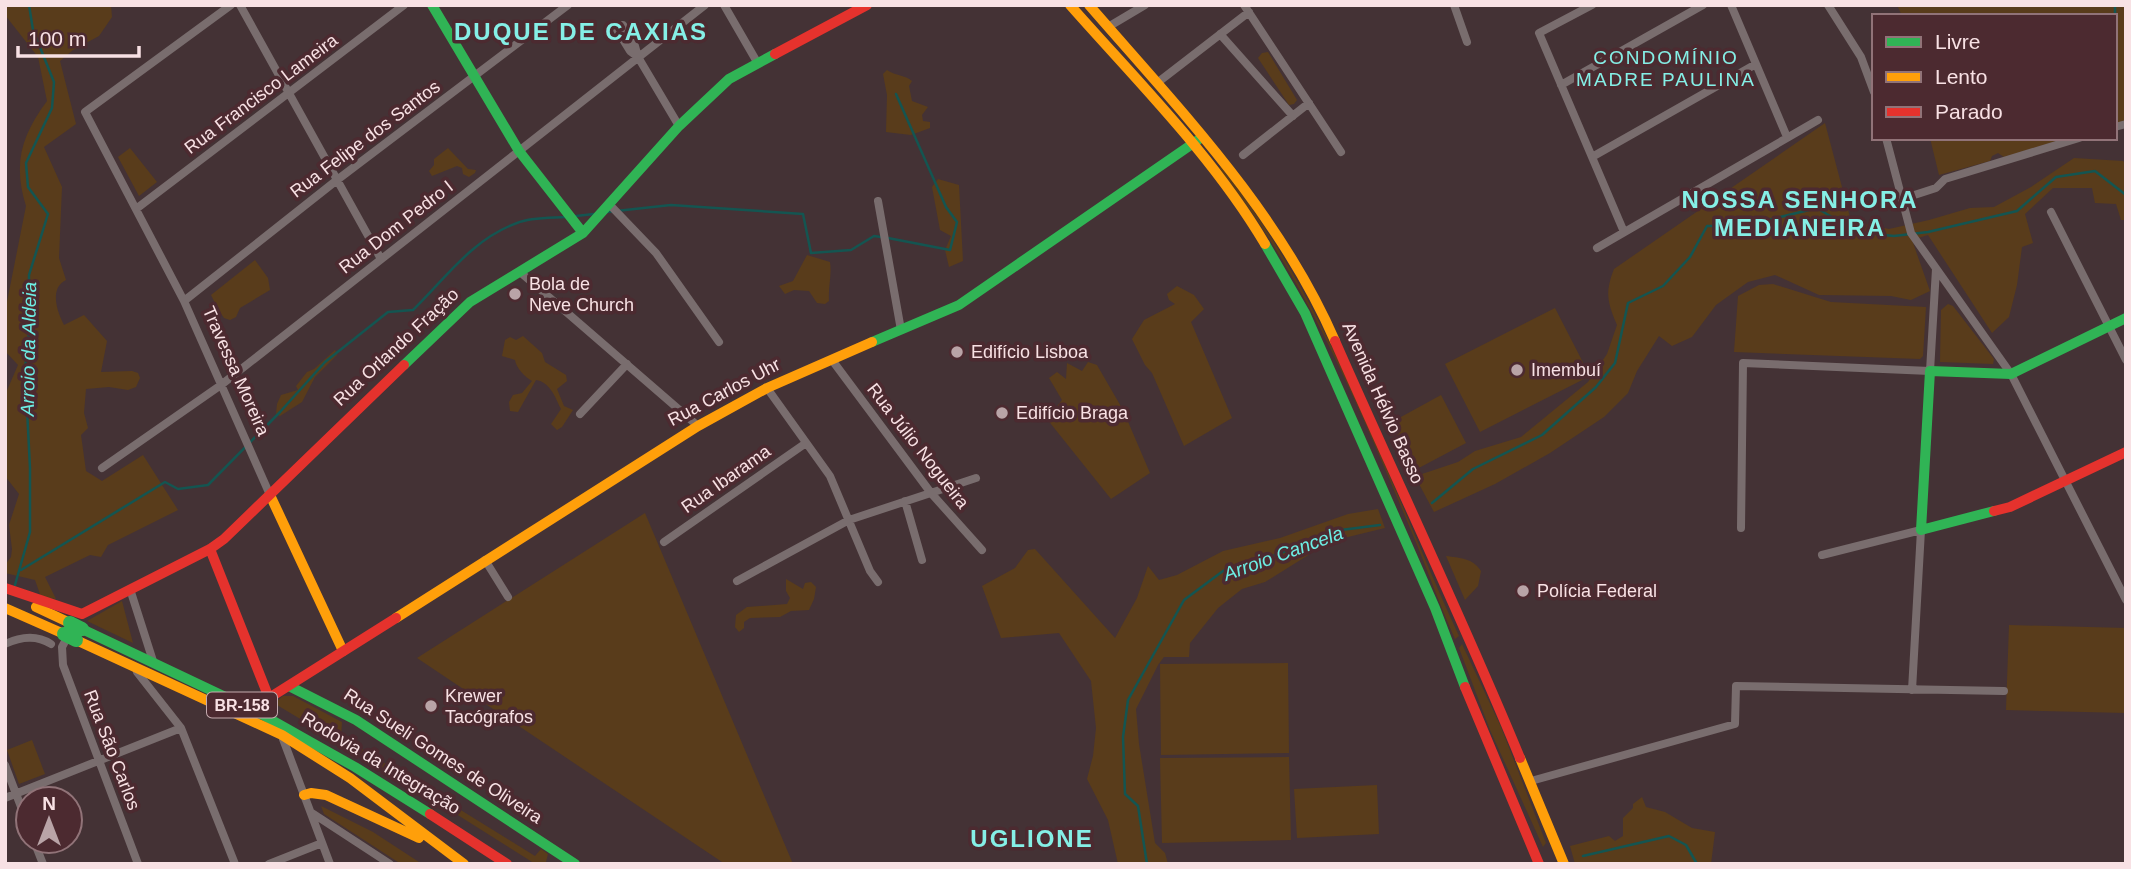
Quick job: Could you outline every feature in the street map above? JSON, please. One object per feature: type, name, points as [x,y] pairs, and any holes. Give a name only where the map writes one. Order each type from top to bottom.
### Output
[{"type":"main road","points":[[432,5],[519,150],[583,233]]},
{"type":"main road","name":"Rua Orlando Fração","points":[[73,631],[130,589],[210,549],[223,539],[470,302],[583,233],[679,126],[729,79],[867,5]]},
{"type":"main road","name":"Avenida Hélvio Basso","points":[[1070,5],[1198,140],[1269,220],[1319,303],[1402,494],[1473,644],[1564,864]]},
{"type":"main road","name":"Avenida Hélvio Basso","points":[[1089,5],[1157,83],[1198,140],[1253,224],[1305,313],[1433,603],[1451,653],[1539,864]]},
{"type":"main road","name":"Rua Carlos Uhr","points":[[210,549],[269,698],[698,426],[766,388],[973,296],[1198,140]]},
{"type":"main road","points":[[2126,318],[2011,374],[1930,371],[1921,530],[2010,507],[2126,452]]},
{"type":"main road","name":"Travessa Moreira","points":[[270,495],[343,651]]},
{"type":"main road","name":"Rodovia da Integração","points":[[5,590],[132,666],[282,735],[350,778],[464,864]]},
{"type":"main road","name":"Rodovia da Integração","points":[[5,608],[154,663],[259,713],[396,791],[507,864]]},
{"type":"main road","points":[[1451,653],[1460,642],[1473,644]]},
{"type":"main road","name":"Rua Sueli Gomes de Oliveira","points":[[289,686],[356,720],[569,862]]},
{"type":"main road","points":[[304,795],[326,795],[440,848]]},
{"type":"main road","points":[[1532,848],[1547,850],[1553,835]]},
{"type":"street","name":"Travessa Moreira","points":[[231,5],[85,112],[184,301],[270,495]]},
{"type":"street","points":[[240,5],[381,259]]},
{"type":"street","name":"Rua Francisco Lameira","points":[[136,209],[404,5]]},
{"type":"street","name":"Rua Felipe dos Santos","points":[[184,301],[337,180],[568,5]]},
{"type":"street","name":"Rua Dom Pedro I","points":[[102,468],[221,385],[705,5]]},
{"type":"street","points":[[724,5],[757,62]]},
{"type":"street","points":[[1108,27],[1145,5]]},
{"type":"street","points":[[1454,5],[1467,42]]},
{"type":"street","points":[[1592,5],[1539,33],[1624,232]]},
{"type":"street","points":[[1562,85],[1703,5]]},
{"type":"street","points":[[1731,5],[1787,137]]},
{"type":"street","points":[[1828,5],[1861,57],[1872,87]]},
{"type":"street","points":[[1157,83],[1220,34],[1246,9],[1341,152]]},
{"type":"street","points":[[1220,34],[1293,116]]},
{"type":"street","points":[[638,57],[679,126]]},
{"type":"street","points":[[1592,157],[1756,64]]},
{"type":"street","points":[[1243,155],[1309,103]]},
{"type":"street","points":[[1597,247],[1818,120]]},
{"type":"street","points":[[1887,140],[1909,227],[2011,374],[2126,600]]},
{"type":"street","points":[[1902,199],[1936,188],[1945,179],[2072,140]]},
{"type":"street","points":[[878,201],[901,330]]},
{"type":"street","points":[[609,204],[656,253],[719,342]]},
{"type":"street","points":[[2051,212],[2126,360]]},
{"type":"street","points":[[1741,528],[1743,363],[1930,371],[1936,269]]},
{"type":"street","points":[[520,272],[698,426]]},
{"type":"street","name":"Rua Júlio Nogueira","points":[[832,359],[931,493],[982,550]]},
{"type":"street","points":[[580,414],[627,365]]},
{"type":"street","points":[[766,388],[830,476],[870,571],[878,582]]},
{"type":"street","name":"Rua Ibarama","points":[[664,542],[806,443]]},
{"type":"street","points":[[737,581],[849,520],[976,478]]},
{"type":"street","points":[[905,501],[922,560]]},
{"type":"street","points":[[1822,555],[1921,530],[1912,690]]},
{"type":"street","points":[[485,560],[509,597]]},
{"type":"street","points":[[130,589],[154,663]]},
{"type":"street","name":"Rua São Carlos","points":[[73,631],[63,665],[138,864]]},
{"type":"street","points":[[5,644],[28,638],[49,643]]},
{"type":"street","points":[[132,666],[181,729],[235,864]]},
{"type":"street","points":[[1531,781],[1735,724],[1736,686],[2004,691]]},
{"type":"street","points":[[39,785],[181,729]]},
{"type":"street","points":[[282,735],[330,864]]},
{"type":"street","points":[[5,765],[14,789]]},
{"type":"street","points":[[312,813],[390,864]]},
{"type":"street","points":[[270,864],[322,843]]},
{"type":"shaded area","points":[[5,5],[111,5],[112,17],[99,36],[73,50],[60,61],[76,124],[44,147],[62,187],[59,258],[66,280],[58,289],[56,301],[64,325],[84,315],[107,341],[101,372],[132,371],[138,373],[140,378],[136,387],[128,390],[109,387],[86,389],[84,413],[88,428],[81,435],[86,471],[102,481],[143,455],[178,510],[108,545],[101,557],[90,555],[45,577],[56,599],[41,597],[35,580],[5,573],[5,565],[11,557],[12,549],[9,525],[19,494],[5,476],[5,395],[18,365],[5,351],[5,312],[26,206],[20,177],[22,151],[31,126],[47,101],[38,57],[5,15]]},
{"type":"shaded area","points":[[1897,5],[2126,5],[2126,121],[2117,123],[2117,14],[1901,14]]},
{"type":"shaded area","points":[[1268,52],[1297,100],[1294,104],[1289,105],[1258,58],[1262,53]]},
{"type":"shaded area","points":[[887,70],[912,81],[909,86],[912,101],[928,107],[922,115],[923,121],[930,122],[930,128],[911,135],[886,132],[887,95],[883,74]]},
{"type":"shaded area","points":[[1825,123],[1851,221],[1889,229],[1970,208],[1994,207],[2031,187],[2074,158],[2123,161],[2126,164],[2126,220],[2121,220],[2116,204],[2095,203],[2092,188],[2053,188],[2025,214],[2033,243],[2022,247],[2009,317],[1992,333],[1928,235],[1912,240],[1930,291],[1911,300],[1891,296],[1819,295],[1775,275],[1748,282],[1716,305],[1692,337],[1672,346],[1659,336],[1637,371],[1628,393],[1604,417],[1550,453],[1495,484],[1434,512],[1419,484],[1422,474],[1458,462],[1475,451],[1521,437],[1588,382],[1607,354],[1617,325],[1608,297],[1614,269]]},
{"type":"shaded area","points":[[1930,140],[2060,140],[2004,157],[1998,153],[1992,156],[1990,161],[1939,175]]},
{"type":"shaded area","points":[[130,148],[157,182],[139,196],[118,157]]},
{"type":"shaded area","points":[[448,148],[468,169],[476,170],[475,173],[469,177],[457,166],[432,176],[429,171],[434,165],[434,159]]},
{"type":"shaded area","points":[[1221,167],[1260,220],[1325,334],[1381,454],[1459,636],[1455,639],[1376,447],[1331,349],[1279,255],[1219,168]]},
{"type":"shaded area","points":[[938,179],[959,185],[963,261],[949,267],[945,250],[951,236],[940,230],[932,187]]},
{"type":"shaded area","points":[[807,255],[830,262],[829,301],[825,304],[817,303],[809,291],[794,290],[785,294],[779,286],[793,281]]},
{"type":"shaded area","points":[[255,260],[268,278],[270,290],[240,308],[236,317],[230,320],[224,318],[211,295]]},
{"type":"shaded area","points":[[1773,284],[1831,302],[1926,307],[1923,356],[1920,359],[1734,352],[1738,296],[1759,285]]},
{"type":"shaded area","points":[[1177,286],[1194,295],[1204,309],[1191,322],[1232,418],[1184,446],[1152,373],[1132,339],[1144,320],[1175,304],[1169,300],[1167,294]]},
{"type":"shaded area","points":[[1948,304],[1953,306],[1994,359],[1993,364],[1940,362],[1941,310]]},
{"type":"shaded area","name":"Imembuí","points":[[1555,308],[1590,376],[1480,432],[1445,364]]},
{"type":"shaded area","points":[[523,336],[542,353],[545,362],[566,375],[567,381],[557,389],[564,406],[573,410],[557,430],[551,424],[561,409],[552,391],[541,381],[536,380],[518,412],[510,411],[509,402],[513,395],[522,393],[532,381],[521,372],[515,360],[502,356],[505,340],[510,337],[516,340]]},
{"type":"shaded area","points":[[335,350],[337,355],[315,377],[302,402],[280,416],[276,414],[281,395],[298,390],[296,386],[307,372]]},
{"type":"shaded area","points":[[1088,362],[1097,365],[1123,410],[1150,473],[1111,499],[1047,419],[1062,400],[1049,378],[1057,372],[1066,379],[1067,363],[1082,371]]},
{"type":"shaded area","points":[[1441,395],[1466,443],[1415,470],[1390,423]]},
{"type":"shaded area","points":[[1378,509],[1385,528],[1348,537],[1318,549],[1265,582],[1242,589],[1218,608],[1190,643],[1189,657],[1164,657],[1158,665],[1136,709],[1155,843],[1165,853],[1168,864],[1118,864],[1108,820],[1087,779],[1096,728],[1091,681],[1059,633],[1001,638],[982,586],[1015,568],[1028,550],[1035,549],[1115,638],[1137,598],[1148,566],[1159,580],[1177,575],[1223,551],[1280,538],[1348,514]]},
{"type":"shaded area","points":[[645,513],[793,864],[725,864],[417,658]]},
{"type":"shaded area","points":[[1446,556],[1470,561],[1481,571],[1478,586],[1465,600]]},
{"type":"shaded area","points":[[786,579],[803,589],[805,583],[811,582],[816,587],[809,610],[791,611],[780,617],[750,618],[744,622],[744,628],[739,632],[735,627],[736,615],[747,607],[787,604],[790,598],[786,591]]},
{"type":"shaded area","points":[[122,601],[133,643],[87,621]]},
{"type":"shaded area","points":[[2009,625],[2126,628],[2126,713],[2006,710]]},
{"type":"shaded area","points":[[1462,644],[1501,727],[1546,843],[1543,847],[1490,730],[1459,648]]},
{"type":"shaded area","points":[[1288,663],[1289,753],[1161,755],[1160,664]]},
{"type":"shaded area","points":[[283,696],[293,696],[342,722],[341,736],[535,856],[541,849],[548,854],[546,862],[535,864],[277,705],[277,701]]},
{"type":"shaded area","points":[[32,740],[45,774],[19,784],[7,750]]},
{"type":"shaded area","points":[[1289,757],[1291,840],[1162,843],[1160,758]]},
{"type":"shaded area","points":[[1377,785],[1379,834],[1297,838],[1294,789]]},
{"type":"shaded area","points":[[1642,797],[1646,807],[1665,812],[1692,828],[1715,832],[1711,864],[1575,864],[1570,846],[1609,836],[1615,841],[1623,836],[1623,818]]},
{"type":"shaded area","points":[[321,806],[373,832],[422,864],[401,864],[324,814]]},
{"type":"waterway","name":"Arroio da Aldeia","points":[[15,585],[30,532],[25,369],[29,333],[29,275],[48,214],[28,187],[26,163],[52,108],[54,82],[33,30],[29,5]]},
{"type":"waterway","points":[[2115,5],[2115,14]]},
{"type":"waterway","points":[[888,238],[950,250],[957,222],[946,207],[896,94]]},
{"type":"waterway","name":"Arroio Cancela","points":[[1432,503],[1473,469],[1542,435],[1596,387],[1615,363],[1628,303],[1663,286],[1690,257],[1707,226],[1744,226],[1817,208],[1856,232],[1894,236],[1928,232],[2017,211],[2056,177],[2095,171],[2126,195]]},
{"type":"waterway","points":[[607,212],[671,205],[803,214],[811,253],[851,250],[874,236],[881,237]]},
{"type":"waterway","points":[[576,216],[594,214]]},
{"type":"waterway","points":[[21,570],[165,482],[178,489],[208,485],[325,362],[388,312],[413,310],[473,249],[501,230],[528,220],[566,217]]},
{"type":"waterway","name":"Arroio Cancela","points":[[1147,864],[1138,806],[1125,794],[1123,737],[1128,700],[1184,600],[1223,571],[1260,561],[1341,530],[1380,525]]},
{"type":"waterway","points":[[1583,856],[1669,836],[1686,845],[1697,864]]},
{"type":"traffic: fast","points":[[432,5],[519,151],[583,233]]},
{"type":"traffic: fast","points":[[404,365],[470,302],[583,233],[679,126],[729,79],[775,54]]},
{"type":"traffic: fast","points":[[872,342],[959,305],[1198,140]]},
{"type":"traffic: fast","points":[[1265,244],[1305,313],[1435,608],[1465,687]]},
{"type":"traffic: fast","points":[[1994,511],[1921,530],[1930,371],[2011,374],[2126,318]]},
{"type":"traffic: fast","points":[[70,623],[82,629]]},
{"type":"traffic: fast","points":[[82,629],[261,714],[355,767],[430,814]]},
{"type":"traffic: fast","points":[[64,634],[76,640]]},
{"type":"traffic: fast","points":[[289,686],[356,720],[575,864]]},
{"type":"traffic: slow","points":[[1070,5],[1198,150],[1222,180],[1265,244]]},
{"type":"traffic: slow","points":[[1089,5],[1192,123],[1257,206],[1286,249],[1335,341]]},
{"type":"traffic: slow","points":[[396,618],[698,426],[767,388],[872,342]]},
{"type":"traffic: slow","points":[[270,495],[343,651]]},
{"type":"traffic: slow","points":[[36,607],[70,623]]},
{"type":"traffic: slow","points":[[5,608],[64,634]]},
{"type":"traffic: slow","points":[[76,640],[282,735],[350,778],[464,864]]},
{"type":"traffic: slow","points":[[1520,758],[1564,864]]},
{"type":"traffic: slow","points":[[304,795],[326,795],[419,838]]},
{"type":"traffic: jam","points":[[775,54],[867,5]]},
{"type":"traffic: jam","points":[[1335,341],[1520,758]]},
{"type":"traffic: jam","points":[[82,614],[210,549],[224,539],[404,365]]},
{"type":"traffic: jam","points":[[1994,511],[2010,507],[2126,452]]},
{"type":"traffic: jam","points":[[210,549],[269,698],[396,618]]},
{"type":"traffic: jam","points":[[5,588],[82,614]]},
{"type":"traffic: jam","points":[[1465,687],[1539,864]]},
{"type":"traffic: jam","points":[[430,814],[507,864]]},
{"type":"place","name":"Bola de Neve Church","points":[[515,294]]},
{"type":"place","name":"Edifício Lisboa","points":[[957,352]]},
{"type":"place","name":"Imembuí","points":[[1517,370]]},
{"type":"place","name":"Edifício Braga","points":[[1002,413]]},
{"type":"place","name":"Polícia Federal","points":[[1523,591]]},
{"type":"place","name":"Krewer Tacógrafos","points":[[431,706]]},
{"type":"district","name":"DUQUE DE CAXIAS","points":[[581,32]]},
{"type":"district","name":"CONDOMÍNIO MADRE PAULINA","points":[[1666,68]]},
{"type":"district","name":"NOSSA SENHORA MEDIANEIRA","points":[[1800,214]]},
{"type":"district","name":"UGLIONE","points":[[1032,839]]}]
